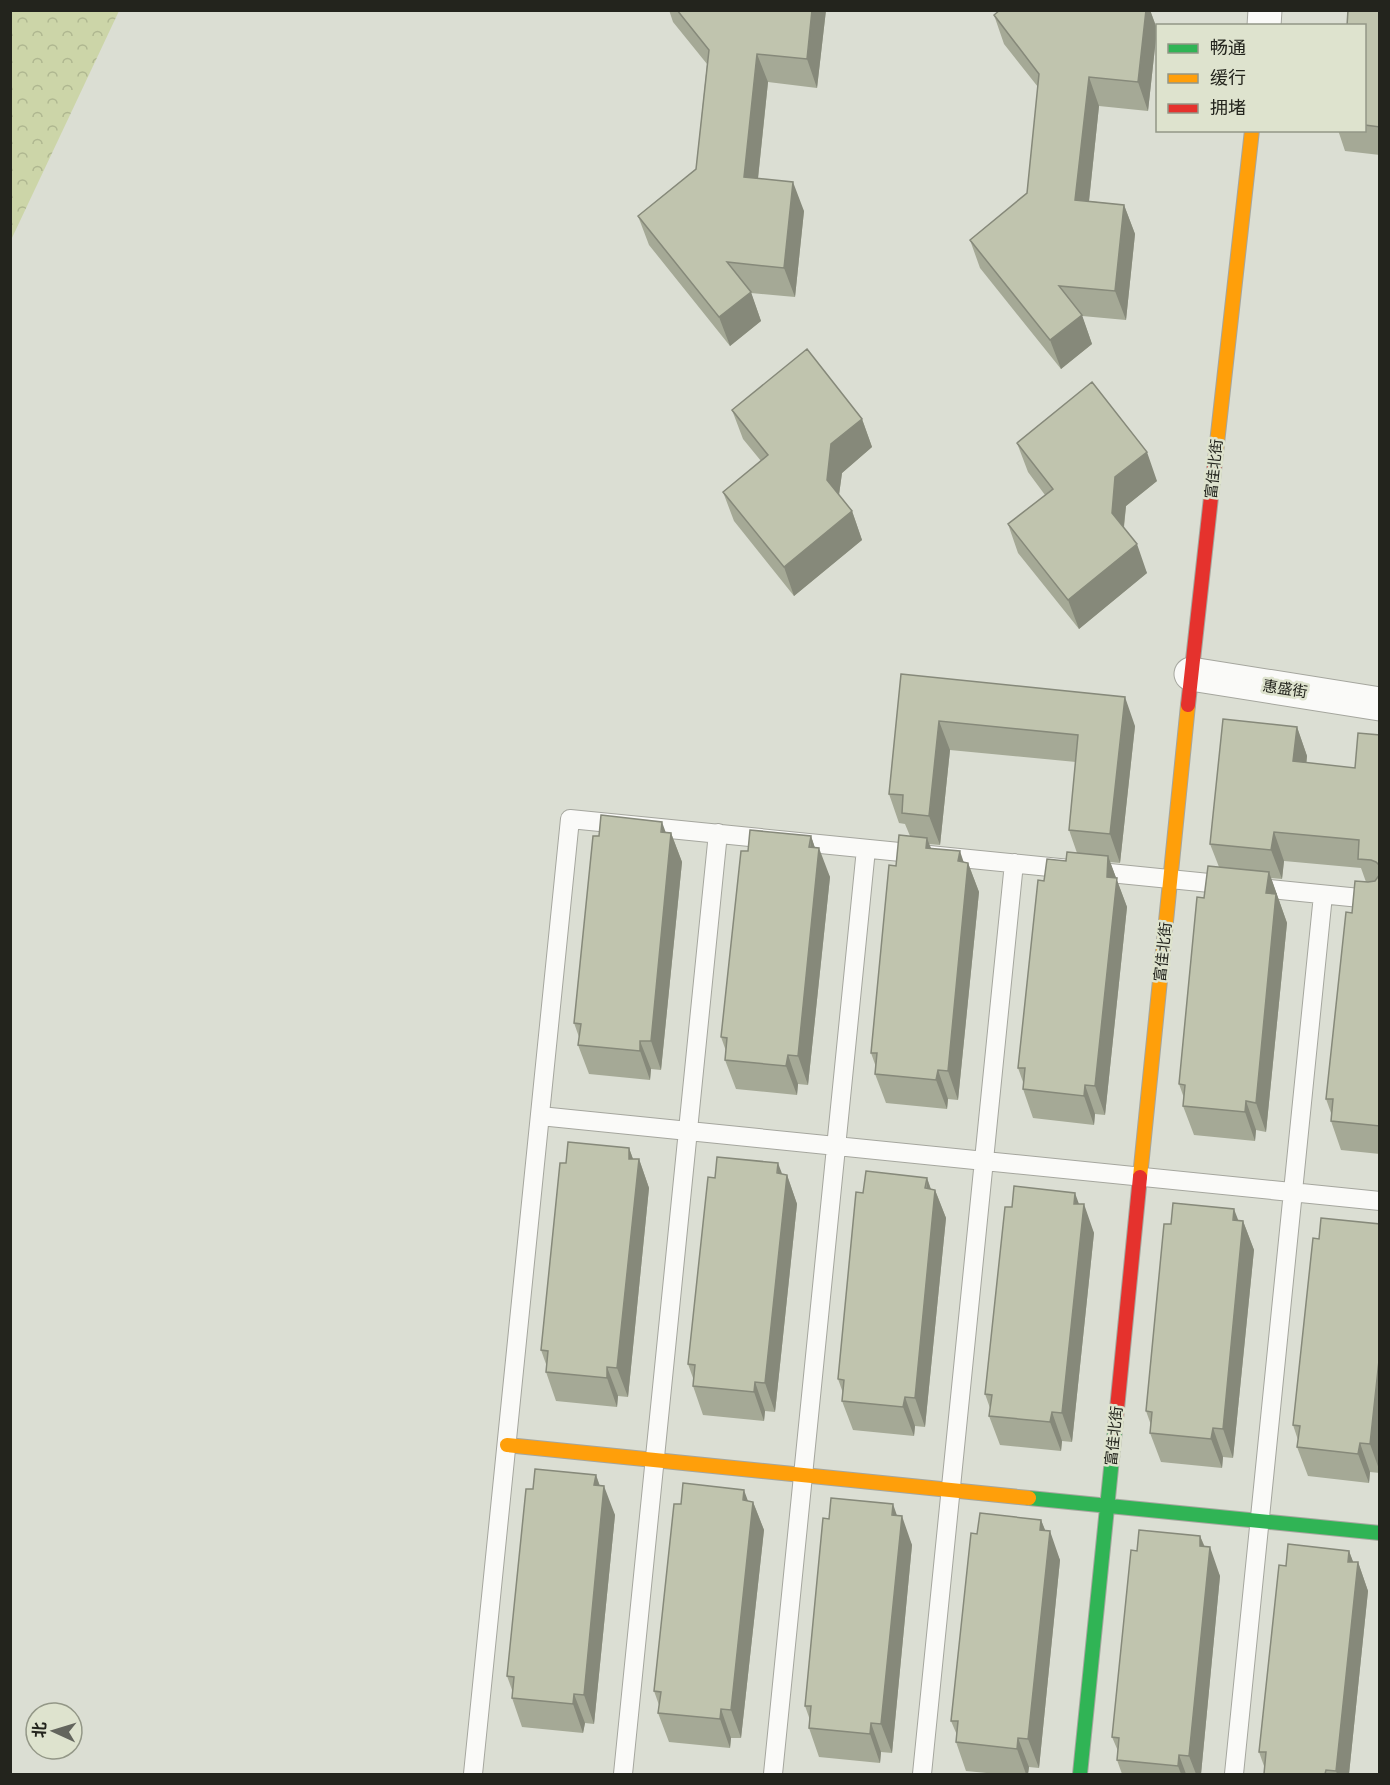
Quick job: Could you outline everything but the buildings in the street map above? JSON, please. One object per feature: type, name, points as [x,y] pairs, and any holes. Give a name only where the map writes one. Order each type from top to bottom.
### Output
[{"type":"street","name":"富佳北街","points":[[1080,1774],[1191,674],[1252,132]]},
{"type":"street","name":"惠盛街","points":[[1191,674],[1380,704]]},
{"type":"street","points":[[507,1444],[1380,1533]]},
{"type":"lane","points":[[476,1774],[570,819],[1380,900]]},
{"type":"lane","points":[[623,1774],[718,833]]},
{"type":"lane","points":[[773,1774],[866,849]]},
{"type":"lane","points":[[922,1774],[1014,863]]},
{"type":"lane","points":[[1234,1774],[1323,895]]},
{"type":"lane","points":[[540,1116],[1380,1201]]},
{"type":"green space","points":[[10,11],[119,11],[11,240]]},
{"type":"traffic: fast","points":[[1080,1774],[1115,1429]]},
{"type":"traffic: fast","points":[[1029,1498],[1380,1533]]},
{"type":"traffic: slow","points":[[1216,452],[1252,132]]},
{"type":"traffic: slow","points":[[1140,1177],[1188,705]]},
{"type":"traffic: slow","points":[[507,1445],[1029,1498]]},
{"type":"traffic: jam","points":[[1188,705],[1216,452]]},
{"type":"traffic: jam","points":[[1115,1429],[1140,1177]]}]
